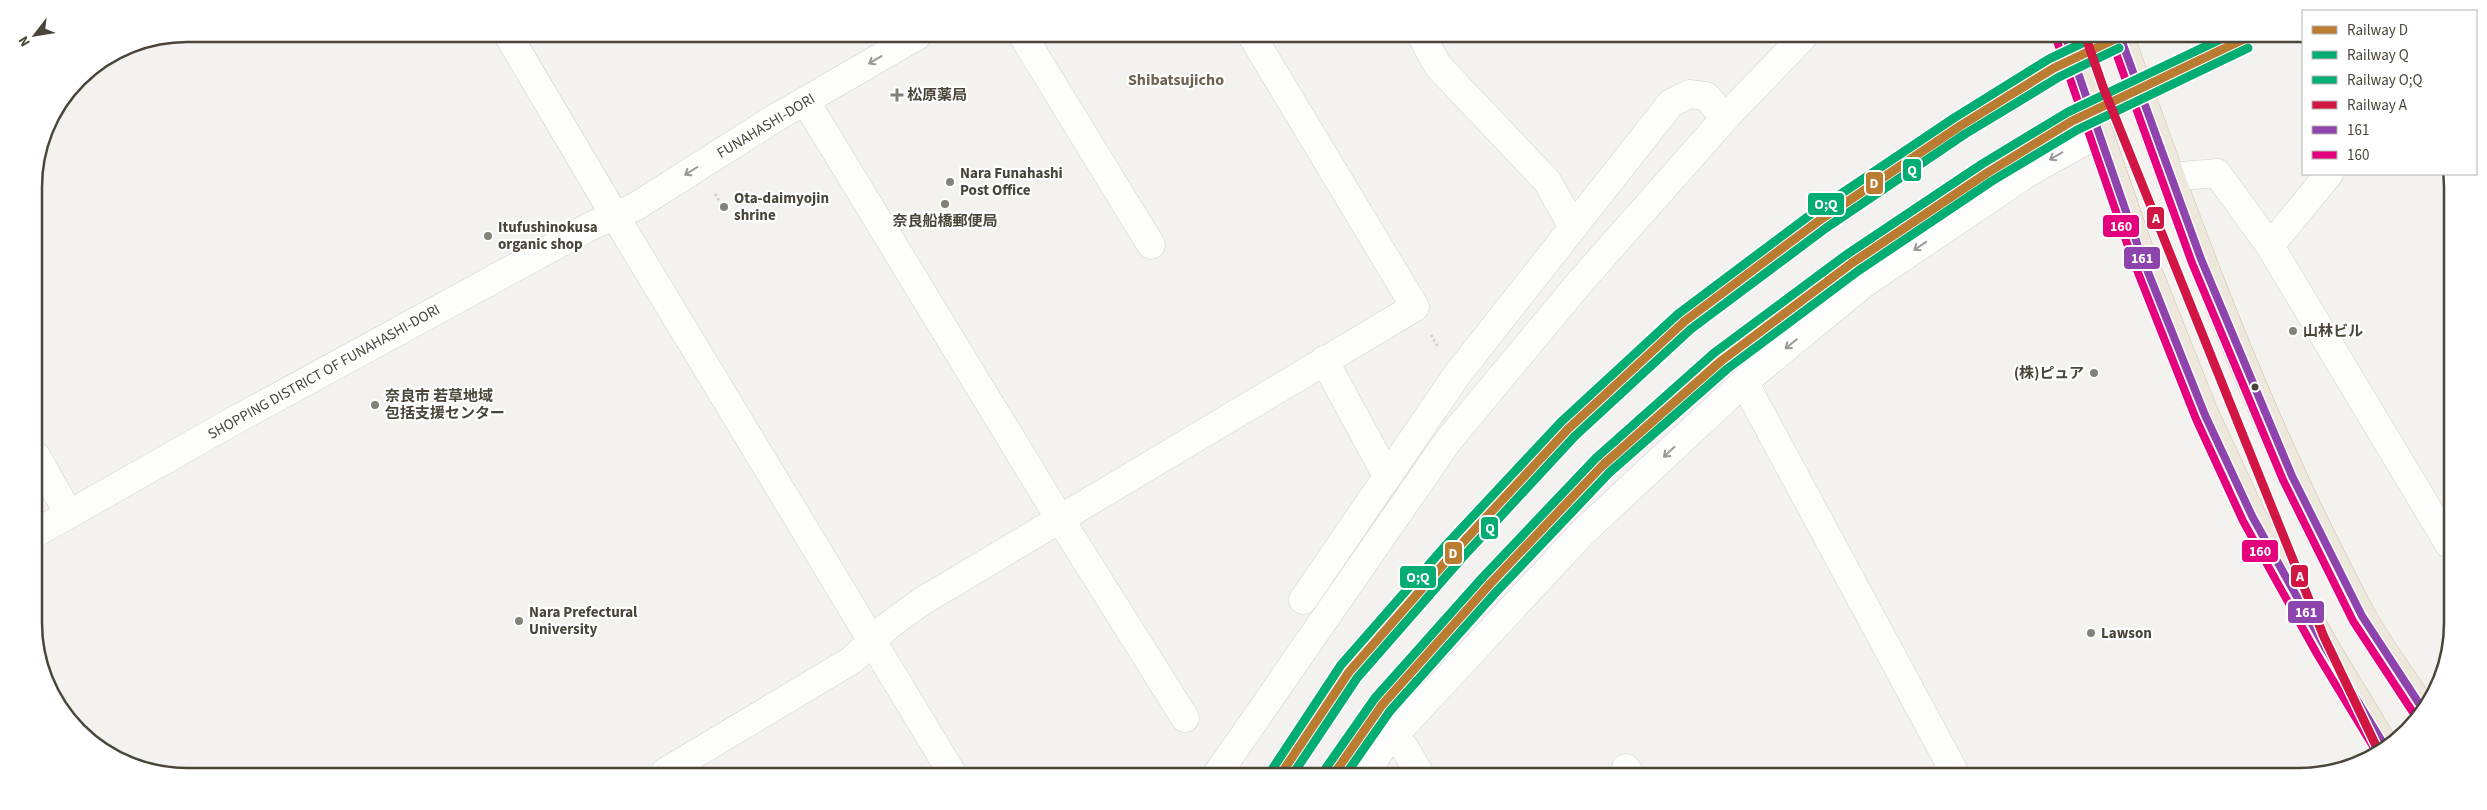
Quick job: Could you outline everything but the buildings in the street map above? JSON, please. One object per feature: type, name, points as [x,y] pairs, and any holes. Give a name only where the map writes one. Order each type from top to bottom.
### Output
[{"type":"highway","points":[[2068,43],[2173,338],[2236,482],[2252,516],[2317,632],[2382,742]]},
{"type":"highway","points":[[2123,43],[2170,176],[2234,341],[2304,501],[2363,618],[2419,704]]},
{"type":"street","points":[[513,43],[615,216],[949,768]]},
{"type":"street","name":"FUNAHASHI-DORI","points":[[615,216],[635,207],[772,120],[905,43]]},
{"type":"street","points":[[1027,43],[1151,244]]},
{"type":"street","points":[[672,768],[852,660],[888,626],[921,602],[1415,307],[1256,43]]},
{"type":"street","points":[[1430,43],[1438,66],[1547,182],[1573,228]]},
{"type":"street","points":[[1222,768],[1448,441],[1581,281],[1725,118],[1797,43]]},
{"type":"street","points":[[1303,600],[1456,376],[1671,103],[1689,94],[1706,96],[1725,118]]},
{"type":"street","points":[[806,102],[1060,519],[1185,718]]},
{"type":"street","points":[[1369,767],[1391,734],[1400,729],[1582,533],[1744,382],[1862,285],[2029,172],[2099,133]]},
{"type":"street","points":[[2170,176],[2217,173],[2270,246],[2444,537]]},
{"type":"street","points":[[2270,246],[2328,175]]},
{"type":"street","name":"SHOPPING DISTRICT OF FUNAHASHI-DORI","points":[[42,529],[246,414],[593,226],[615,216]]},
{"type":"street","points":[[1324,360],[1387,476]]},
{"type":"street","points":[[1744,382],[1952,767]]},
{"type":"street","points":[[42,467],[69,514]]},
{"type":"street","points":[[1391,734],[1404,747],[1416,767]]},
{"type":"path","points":[[1415,307],[1456,376]]},
{"type":"rail line","name":"O;Q","points":[[1273,767],[1341,665],[1447,544],[1561,422],[1678,314],[1814,212],[1954,118],[2049,59],[2083,43]]},
{"type":"rail line","name":"A","points":[[2088,43],[2103,87],[2324,637],[2376,746]]},
{"type":"rail line","name":"D","points":[[1285,767],[1349,672],[1455,551],[1568,429],[1685,321],[1820,220],[1960,126],[2054,68],[2107,43]]},
{"type":"rail line","name":"O;Q","points":[[1326,767],[1375,698],[1483,577],[1596,458],[1714,353],[1846,255],[1982,164],[2068,112],[2213,43]]},
{"type":"rail line","name":"D","points":[[1339,767],[1382,705],[1490,584],[1603,465],[1721,361],[1852,263],[1987,173],[2072,121],[2236,43]]},
{"type":"rail line","name":"Q","points":[[1297,767],[1357,678],[1462,558],[1575,436],[1691,329],[1826,228],[1965,134],[2059,77],[2119,48]]},
{"type":"rail line","name":"Q","points":[[1351,767],[1390,711],[1497,591],[1610,472],[1727,369],[1858,271],[1992,181],[2077,130],[2248,48]]},
{"type":"transit line","name":"160","points":[[2058,43],[2131,255],[2196,419],[2243,521],[2317,654],[2373,747]]},
{"type":"transit line","name":"161","points":[[2068,43],[2140,252],[2205,415],[2252,516],[2326,649],[2382,742]]},
{"type":"transit line","name":"160","points":[[2112,43],[2192,263],[2283,480],[2353,621],[2413,713]]},
{"type":"transit line","name":"161","points":[[2122,43],[2201,259],[2292,476],[2362,616],[2419,704]]},
{"type":"place","name":"松原薬局","points":[[897,95]]},
{"type":"place","name":"Nara Funahashi Post Office","points":[[950,182]]},
{"type":"place","name":"奈良船橋郵便局","points":[[945,204]]},
{"type":"place","name":"Ota-daimyojin shrine","points":[[724,207]]},
{"type":"place","name":"Itufushinokusa organic shop","points":[[488,236]]},
{"type":"place","name":"山林ビル","points":[[2293,331]]},
{"type":"place","name":"(株)ピュア","points":[[2094,373]]},
{"type":"place","name":"奈良市 若草地域 包括支援センター","points":[[375,405]]},
{"type":"place","name":"Nara Prefectural University","points":[[519,621]]},
{"type":"place","name":"Lawson","points":[[2091,633]]},
{"type":"district","name":"Shibatsujicho","points":[[1176,80]]}]
